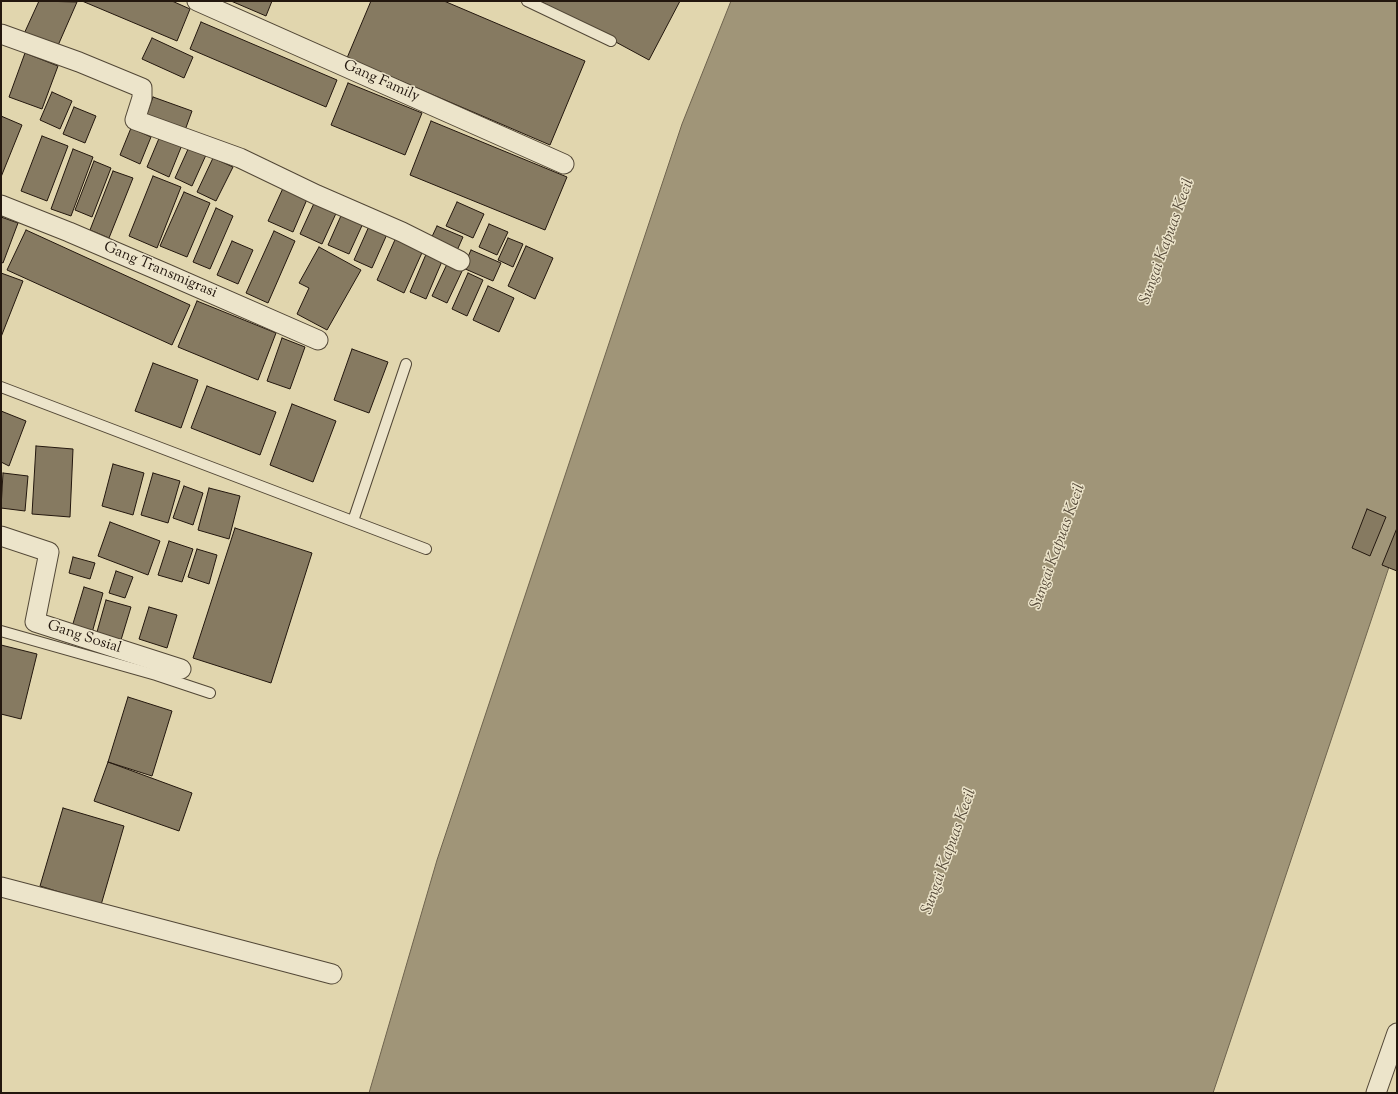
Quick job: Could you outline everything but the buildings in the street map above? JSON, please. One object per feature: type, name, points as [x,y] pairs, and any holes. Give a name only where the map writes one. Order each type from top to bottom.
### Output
[{"type":"street","name":"Gang Family","points":[[197,1],[564,164]]},
{"type":"street","points":[[1,34],[79,62],[142,88],[142,98],[135,120],[240,158],[317,195],[402,232],[460,261]]},
{"type":"street","name":"Gang Transmigrasi","points":[[1,205],[167,274],[318,340]]},
{"type":"street","name":"Gang Sosial","points":[[1,536],[49,552],[35,622],[180,669]]},
{"type":"street","points":[[1,886],[332,974]]},
{"type":"street","points":[[1376,1093],[1397,1033]]},
{"type":"lane","points":[[527,1],[611,41]]},
{"type":"lane","points":[[353,521],[406,364]]},
{"type":"lane","points":[[1,387],[426,549]]},
{"type":"lane","points":[[1,631],[156,675],[210,693]]},
{"type":"water","name":"Sungai Kapuas Kecil","points":[[731,1],[1397,1],[1397,543],[1213,1093],[369,1093],[437,860],[682,124]]}]
